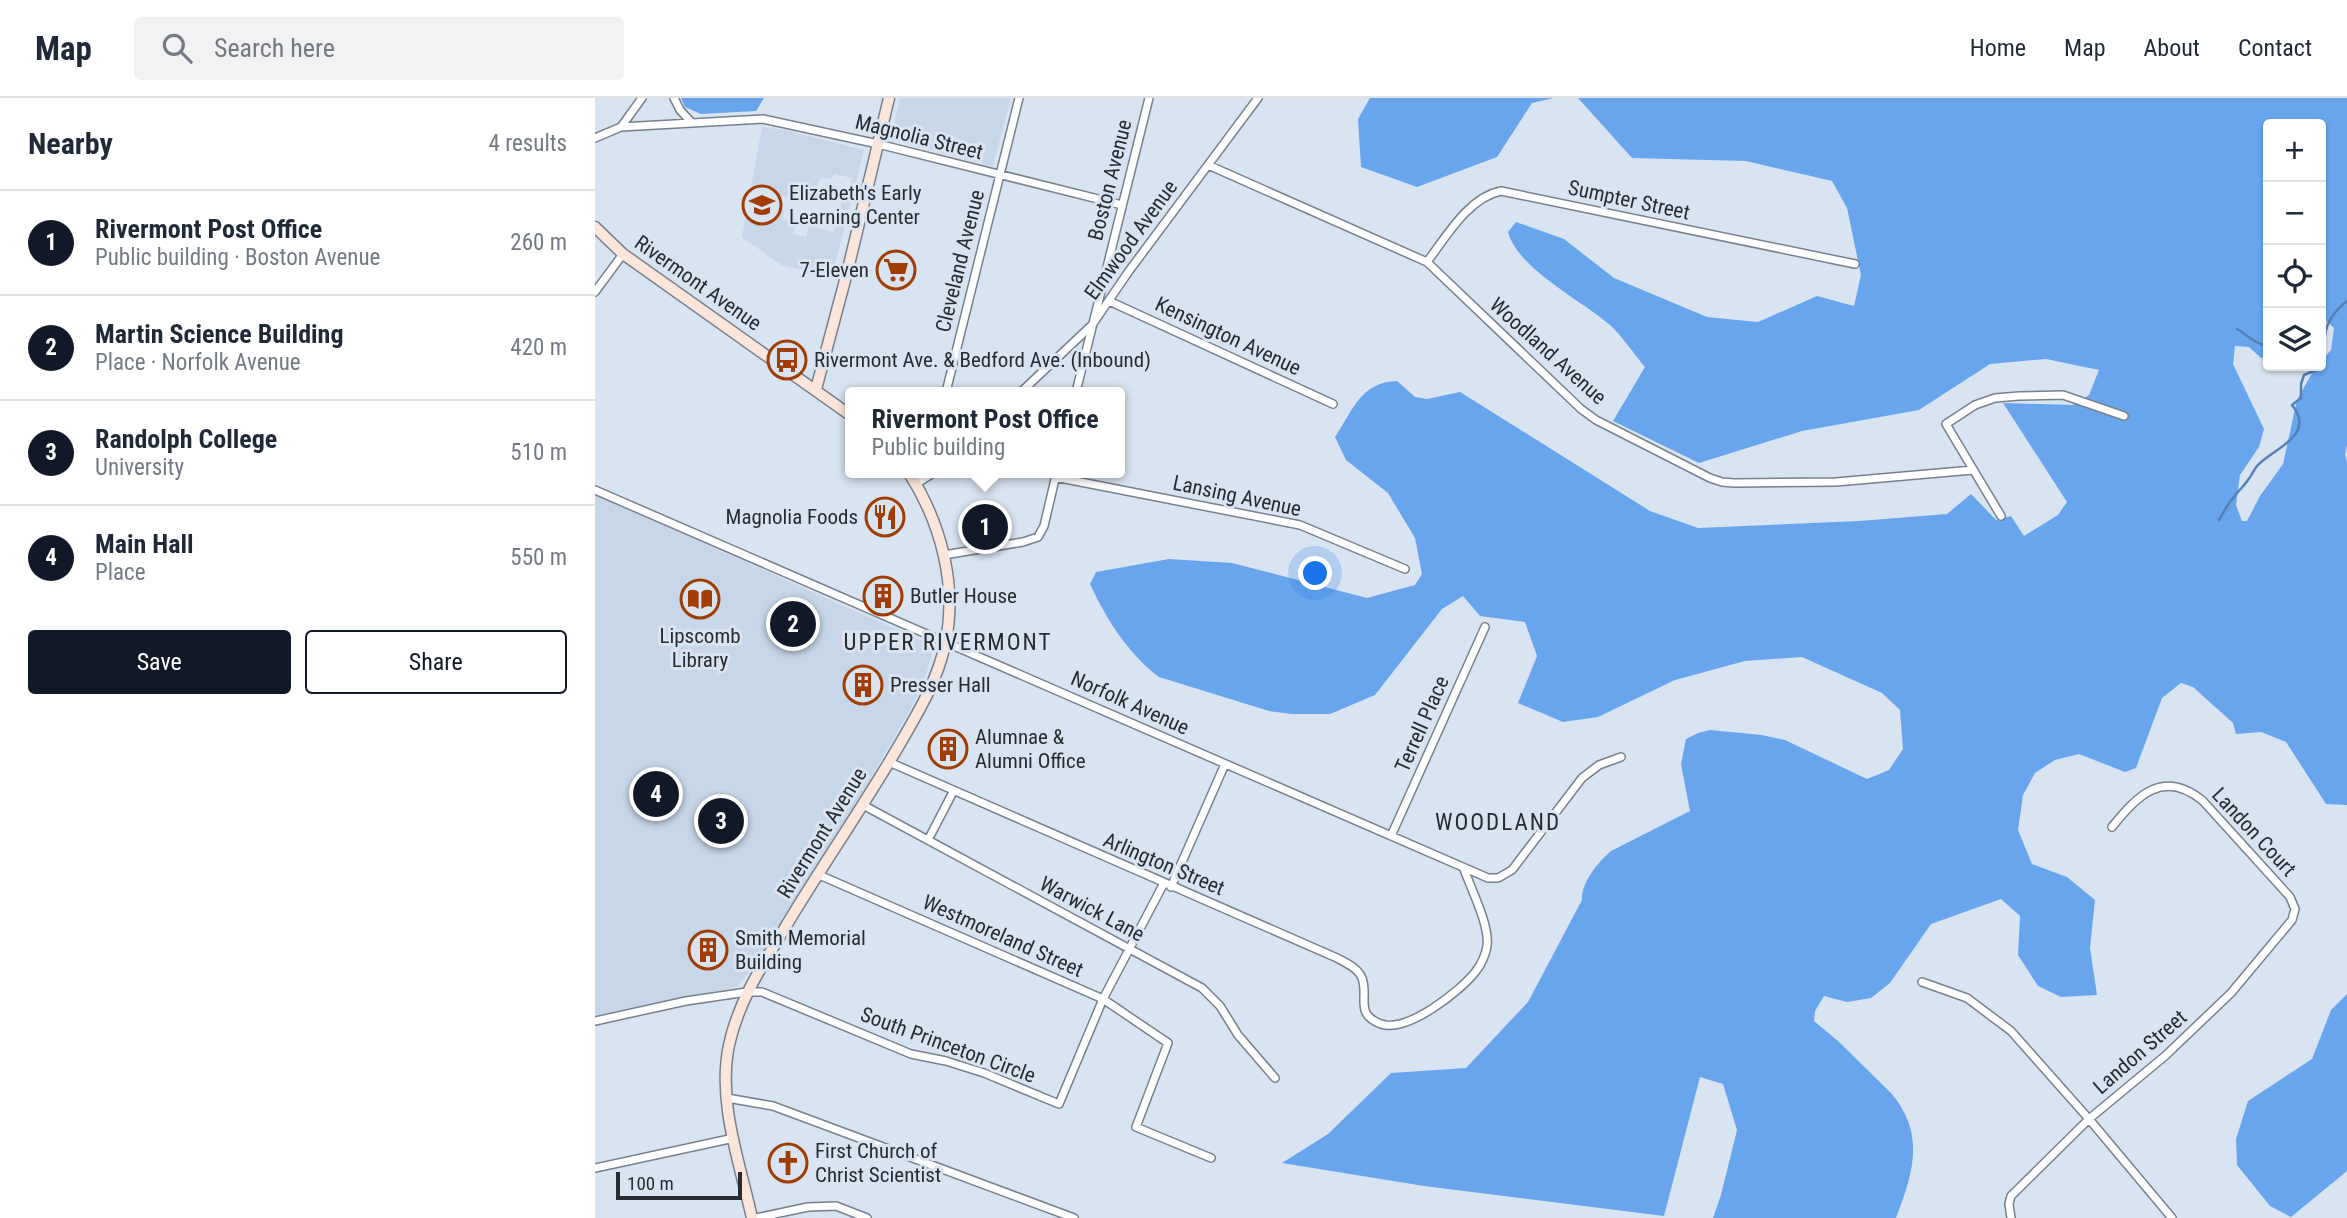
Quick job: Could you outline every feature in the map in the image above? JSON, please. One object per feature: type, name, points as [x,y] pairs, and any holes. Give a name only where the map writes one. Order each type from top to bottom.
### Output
[{"type":"main road","points":[[816,389],[889,98]]},
{"type":"main road","name":"Rivermont Avenue","points":[[595,227],[623,254],[845,411]]},
{"type":"main road","name":"Rivermont Avenue","points":[[754,1218],[727,1098],[729,1046],[747,992],[817,874],[889,762],[932,687],[946,644],[948,603],[944,555],[934,519],[912,478]]},
{"type":"street","points":[[595,138],[621,127],[642,98]]},
{"type":"street","points":[[674,98],[691,122]]},
{"type":"street","name":"Cleveland Avenue","points":[[947,387],[1019,98]]},
{"type":"street","name":"Boston Avenue","points":[[1077,387],[1149,98]]},
{"type":"street","name":"Elmwood Avenue","points":[[1026,387],[1092,325],[1258,98]]},
{"type":"street","name":"Magnolia Street","points":[[621,127],[763,119],[878,144],[1122,205]]},
{"type":"street","name":"Woodland Avenue","points":[[1208,165],[1427,262],[1581,409],[1596,420],[1710,478],[1734,483],[1836,482],[1973,470]]},
{"type":"street","name":"Sumpter Street","points":[[1427,262],[1476,200],[1488,193],[1501,191],[1855,264]]},
{"type":"street","points":[[595,292],[623,254]]},
{"type":"street","name":"Kensington Avenue","points":[[1109,302],[1333,404]]},
{"type":"street","points":[[2001,516],[1946,425],[1975,405],[1995,398],[2063,395],[2124,416]]},
{"type":"street","points":[[916,484],[925,478]]},
{"type":"street","points":[[944,555],[1038,537],[1044,526],[1055,478]]},
{"type":"street","name":"Lansing Avenue","points":[[1071,478],[1300,525],[1405,569]]},
{"type":"street","name":"Norfolk Avenue","points":[[595,490],[1488,878],[1498,878],[1513,870],[1582,778],[1599,765],[1621,757]]},
{"type":"street","name":"Terrell Place","points":[[1391,836],[1485,627]]},
{"type":"street","name":"Arlington Street","points":[[889,762],[1352,967],[1362,976],[1365,1011],[1370,1018],[1391,1026],[1410,1022],[1422,1015],[1457,990],[1477,971],[1488,944],[1486,928],[1464,869]]},
{"type":"street","points":[[1103,999],[1129,949],[1168,885],[1225,764]]},
{"type":"street","name":"Landon Court","points":[[2112,827],[2132,803],[2152,790],[2167,787],[2190,792],[2203,800],[2226,825],[2290,897],[2295,909]]},
{"type":"street","points":[[928,840],[953,792]]},
{"type":"street","name":"Warwick Lane","points":[[863,804],[1202,988],[1220,1006],[1238,1035],[1275,1078]]},
{"type":"street","name":"Westmoreland Street","points":[[817,874],[1103,999],[1168,1043],[1136,1127],[1211,1158]]},
{"type":"street","name":"Landon Street","points":[[2011,1218],[2011,1196],[2089,1119],[2165,1056],[2231,993],[2292,920],[2295,909]]},
{"type":"street","points":[[1922,982],[1967,998],[2011,1031],[2172,1218]]},
{"type":"street","points":[[595,1021],[686,1001],[747,992]]},
{"type":"street","name":"South Princeton Circle","points":[[747,992],[762,992],[911,1054],[984,1073],[1059,1104],[1103,999]]},
{"type":"street","points":[[727,1098],[773,1106],[1074,1218]]},
{"type":"street","points":[[595,1168],[734,1138]]},
{"type":"street","points":[[754,1218],[808,1207],[836,1206],[867,1218]]},
{"type":"shaded area","points":[[681,98],[764,98],[756,111],[701,114],[685,107]]},
{"type":"shaded area","points":[[900,98],[1011,98],[993,166],[891,140]]},
{"type":"shaded area","points":[[1370,98],[1554,98],[1532,103],[1497,157],[1417,187],[1361,167],[1358,119]]},
{"type":"shaded area","points":[[1578,98],[2347,98],[2347,805],[2326,804],[2286,742],[2261,732],[2236,734],[2233,723],[2193,687],[2181,683],[2162,698],[2136,768],[2125,772],[2079,754],[2055,760],[2035,773],[2023,795],[2018,830],[2032,864],[2067,877],[2095,900],[2090,948],[2097,995],[2061,997],[2038,986],[2018,955],[2020,916],[2001,899],[1931,924],[1890,983],[1871,998],[1847,1002],[1824,996],[1815,1011],[1814,1021],[1891,1093],[1909,1124],[1913,1154],[1911,1169],[1896,1218],[1713,1218],[1737,1130],[1723,1084],[1700,1077],[1664,1216],[1424,1186],[1282,1163],[1328,1134],[1391,1073],[1466,1068],[1528,1002],[1582,900],[1587,880],[1601,861],[1611,851],[1690,811],[1681,764],[1686,739],[1710,730],[1785,740],[1867,779],[1889,770],[1903,749],[1900,710],[1882,693],[1802,657],[1745,661],[1675,680],[1598,717],[1563,722],[1518,703],[1537,656],[1525,622],[1480,616],[1463,596],[1442,609],[1375,695],[1330,714],[1269,711],[1159,677],[1138,658],[1119,635],[1103,609],[1090,584],[1096,572],[1169,559],[1232,563],[1367,598],[1415,585],[1422,574],[1415,538],[1388,493],[1346,460],[1335,437],[1366,392],[1375,386],[1397,381],[1415,397],[1427,399],[1460,392],[1650,511],[1698,528],[1947,514],[1971,494],[1996,520],[2011,516],[2024,536],[2058,515],[2067,502],[2003,403],[2073,405],[2089,395],[2099,370],[2046,359],[1990,364],[1919,410],[1802,431],[1699,463],[1613,421],[1645,367],[1610,325],[1524,259],[1508,232],[1516,222],[1564,239],[1614,278],[1707,317],[1758,322],[1817,296],[1854,306],[1861,275],[1847,208],[1832,181],[1746,161],[1632,158]]},
{"type":"shaded area","name":"Elizabeth's Early Learning Center","points":[[762,127],[864,150],[832,277],[781,265],[742,237]],"holes":[[[834,174],[852,178],[846,201],[842,201],[834,232],[809,226],[806,237],[793,234],[795,223],[782,220],[784,210],[776,208],[779,195],[788,197],[791,184],[816,190],[821,177],[832,179]]]},
{"type":"shaded area","points":[[595,495],[934,646],[925,678],[910,710],[782,932],[737,987],[595,1018]]},
{"type":"shaded area","points":[[2347,994],[2347,1171],[2291,1217],[2270,1206],[2237,1165],[2236,1139],[2248,1101],[2312,1059],[2331,1010]]},
{"type":"waterway","points":[[2326,330],[2330,320],[2347,301]]},
{"type":"waterway","points":[[2237,329],[2263,345]]},
{"type":"waterway","points":[[2219,520],[2257,466],[2296,433],[2298,416],[2292,405],[2301,398],[2304,375],[2313,371]]},
{"type":"place","name":"Elizabeth's Early Learning Center","points":[[762,205]]},
{"type":"place","name":"7-Eleven","points":[[896,270]]},
{"type":"place","name":"Rivermont Ave. & Bedford Ave. (Inbound)","points":[[787,360]]},
{"type":"place","name":"Magnolia Foods","points":[[885,517]]},
{"type":"place","name":"Rivermont Post Office","points":[[985,527]]},
{"type":"place","name":"Butler House","points":[[883,596]]},
{"type":"place","name":"Lipscomb Library","points":[[700,599]]},
{"type":"place","name":"Martin Science Building","points":[[793,624]]},
{"type":"place","name":"Presser Hall","points":[[863,685]]},
{"type":"place","name":"Alumnae & Alumni Office","points":[[948,749]]},
{"type":"place","name":"Main Hall","points":[[656,794]]},
{"type":"place","name":"Randolph College","points":[[721,821]]},
{"type":"place","name":"Smith Memorial Building","points":[[708,950]]},
{"type":"place","name":"First Church of Christ Scientist","points":[[788,1163]]},
{"type":"district","name":"UPPER RIVERMONT","points":[[948,642]]},
{"type":"district","name":"WOODLAND","points":[[1498,822]]}]
